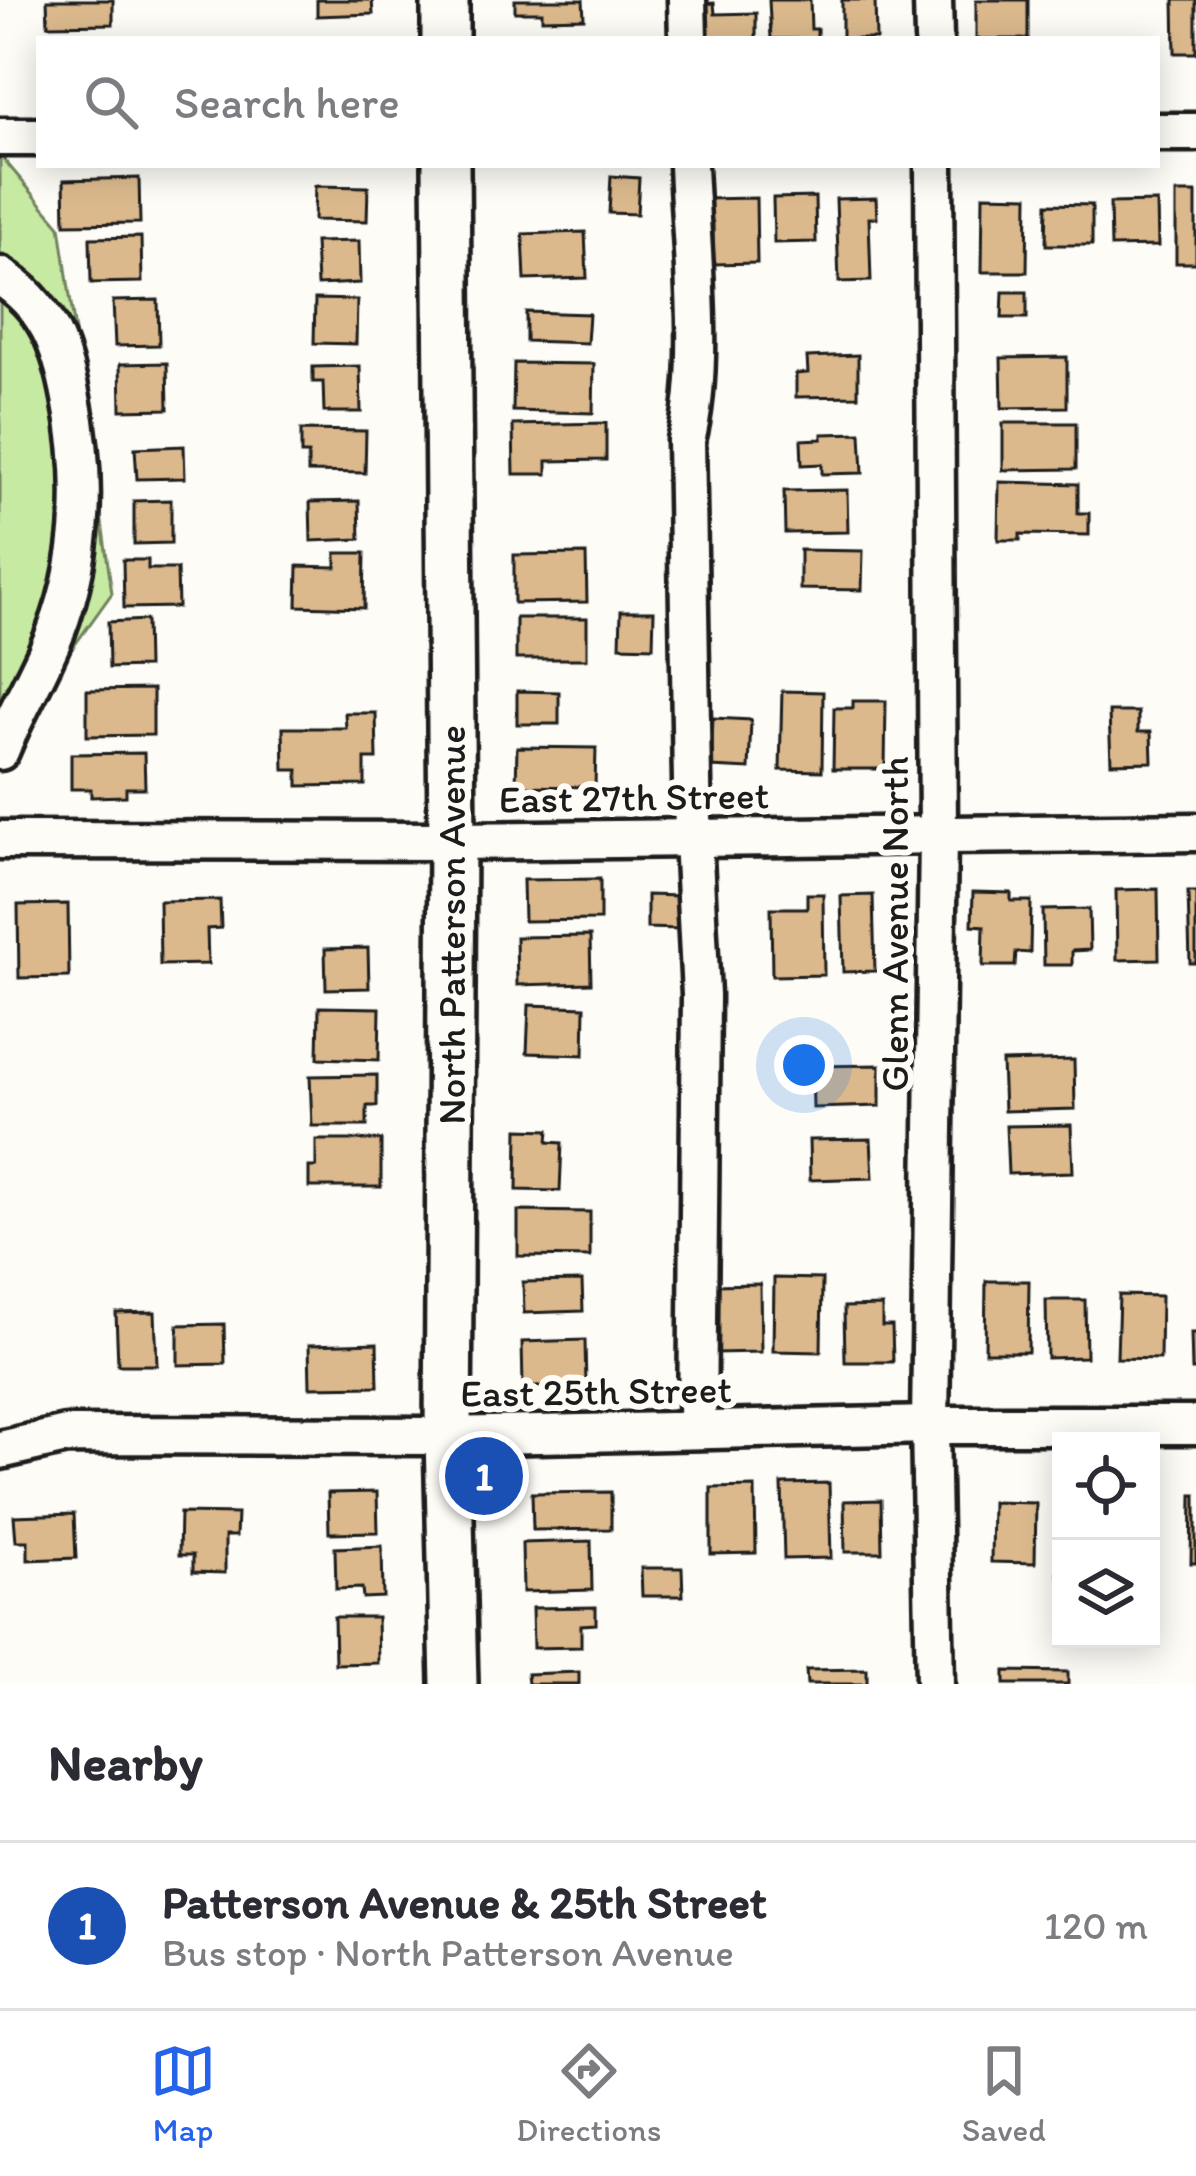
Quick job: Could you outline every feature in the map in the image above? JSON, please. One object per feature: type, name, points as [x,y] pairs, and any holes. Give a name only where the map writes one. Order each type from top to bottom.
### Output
[{"type":"main road","points":[[445,0],[446,36]]},
{"type":"main road","name":"North Patterson Avenue","points":[[446,168],[452,841],[448,1436],[454,1684]]},
{"type":"street","points":[[687,0],[688,36]]},
{"type":"street","points":[[933,0],[934,36]]},
{"type":"street","points":[[1160,132],[1196,132]]},
{"type":"street","points":[[0,137],[36,136]]},
{"type":"street","points":[[688,168],[695,363],[686,440],[692,838],[701,995],[697,1430]]},
{"type":"street","name":"Glenn Avenue North","points":[[934,168],[938,836],[930,1425],[935,1684]]},
{"type":"street","points":[[0,276],[25,292],[55,333],[80,446],[83,497],[70,587],[54,635],[0,751]]},
{"type":"street","name":"East 27th Street","points":[[0,840],[452,841],[1196,832]]},
{"type":"street","name":"East 25th Street","points":[[0,1450],[66,1435],[448,1436],[930,1425],[1196,1425]]},
{"type":"green space","points":[[0,155],[60,226],[112,593],[0,749]]},
{"type":"building","points":[[47,0],[113,0],[113,24],[48,25]]},
{"type":"building","points":[[317,0],[372,0],[373,14],[317,16]]},
{"type":"building","points":[[515,0],[583,0],[584,18],[542,19],[542,12],[515,12]]},
{"type":"building","points":[[769,0],[810,0],[811,29],[817,29],[817,36],[771,36]]},
{"type":"building","points":[[842,0],[875,0],[876,36],[842,36]]},
{"type":"building","points":[[976,0],[1028,0],[1028,36],[976,36]]},
{"type":"building","points":[[1174,0],[1196,0],[1196,53],[1175,53]]},
{"type":"building","points":[[714,3],[715,14],[756,13],[756,36],[702,36],[700,4]]},
{"type":"building","points":[[611,176],[639,178],[637,214],[609,213]]},
{"type":"building","points":[[139,178],[140,223],[65,224],[64,180]]},
{"type":"building","points":[[315,186],[368,187],[367,221],[314,220]]},
{"type":"building","points":[[1176,193],[1196,193],[1196,263],[1176,263]]},
{"type":"building","points":[[983,195],[1028,196],[1027,272],[982,272]]},
{"type":"building","points":[[815,197],[816,242],[774,243],[773,198]]},
{"type":"building","points":[[756,198],[757,263],[713,264],[713,223],[703,223],[703,199]]},
{"type":"building","points":[[876,198],[877,218],[869,218],[871,281],[839,282],[836,199]]},
{"type":"building","points":[[1157,202],[1158,246],[1111,247],[1110,203]]},
{"type":"building","points":[[1047,204],[1092,205],[1092,245],[1046,245]]},
{"type":"building","points":[[585,232],[587,278],[525,280],[523,234]]},
{"type":"building","points":[[141,237],[142,282],[91,283],[90,238]]},
{"type":"building","points":[[359,241],[360,283],[317,285],[315,242]]},
{"type":"building","points":[[1003,292],[1027,292],[1027,318],[1002,318]]},
{"type":"building","points":[[315,299],[357,300],[356,344],[314,343]]},
{"type":"building","points":[[158,300],[159,345],[115,346],[113,301]]},
{"type":"building","points":[[526,312],[589,314],[587,343],[526,341]]},
{"type":"building","points":[[858,355],[858,396],[796,397],[796,374],[808,373],[807,357]]},
{"type":"building","points":[[1067,357],[1067,407],[1002,408],[1001,358]]},
{"type":"building","points":[[167,363],[168,409],[121,410],[120,364]]},
{"type":"building","points":[[514,363],[594,364],[593,413],[513,411]]},
{"type":"building","points":[[360,366],[361,412],[324,412],[323,382],[313,382],[313,367]]},
{"type":"building","points":[[606,423],[606,460],[547,461],[547,474],[514,474],[513,425]]},
{"type":"building","points":[[1003,423],[1076,423],[1076,469],[1003,470]]},
{"type":"building","points":[[301,430],[366,431],[365,473],[308,472],[308,454],[301,454]]},
{"type":"building","points":[[861,433],[863,473],[822,474],[822,464],[802,465],[801,440]]},
{"type":"building","points":[[184,446],[185,478],[137,479],[135,448]]},
{"type":"building","points":[[999,482],[1078,484],[1078,513],[1089,513],[1089,535],[1020,534],[1020,540],[998,540]]},
{"type":"building","points":[[847,490],[848,532],[785,533],[784,491]]},
{"type":"building","points":[[171,500],[171,543],[134,544],[134,501]]},
{"type":"building","points":[[359,501],[360,539],[311,541],[310,502]]},
{"type":"building","points":[[800,550],[863,551],[862,590],[800,589]]},
{"type":"building","points":[[336,553],[365,553],[364,608],[297,606],[298,566],[336,567]]},
{"type":"building","points":[[586,554],[587,602],[514,603],[514,555]]},
{"type":"building","points":[[123,560],[148,560],[148,569],[177,569],[178,607],[124,608]]},
{"type":"building","points":[[621,611],[654,611],[653,647],[620,646]]},
{"type":"building","points":[[516,618],[587,618],[587,659],[516,659]]},
{"type":"building","points":[[146,620],[147,667],[109,668],[108,622]]},
{"type":"building","points":[[153,689],[153,735],[87,736],[87,690]]},
{"type":"building","points":[[517,691],[559,692],[559,724],[517,724]]},
{"type":"building","points":[[782,691],[823,692],[822,771],[780,770]]},
{"type":"building","points":[[853,701],[886,701],[885,769],[833,769],[834,708],[853,708]]},
{"type":"building","points":[[1109,712],[1138,712],[1138,732],[1151,732],[1152,762],[1111,763]]},
{"type":"building","points":[[345,713],[376,713],[377,759],[365,759],[365,785],[298,786],[298,770],[284,770],[283,728],[346,728]]},
{"type":"building","points":[[713,718],[751,720],[749,769],[711,767]]},
{"type":"building","points":[[517,747],[596,748],[595,787],[516,786]]},
{"type":"building","points":[[144,753],[145,788],[126,788],[126,796],[91,797],[91,789],[71,789],[71,754]]},
{"type":"building","points":[[600,879],[600,920],[524,921],[523,880]]},
{"type":"building","points":[[1158,889],[1159,959],[1117,960],[1116,890]]},
{"type":"building","points":[[973,892],[1011,893],[1011,901],[1031,901],[1030,953],[1016,952],[1015,966],[983,966],[984,926],[972,925]]},
{"type":"building","points":[[1188,892],[1196,892],[1196,963],[1190,963]]},
{"type":"building","points":[[807,894],[823,894],[824,975],[772,976],[771,908],[807,908]]},
{"type":"building","points":[[647,895],[679,896],[679,929],[647,928]]},
{"type":"building","points":[[873,895],[875,971],[843,972],[841,896]]},
{"type":"building","points":[[220,900],[221,928],[207,929],[208,964],[160,965],[159,901]]},
{"type":"building","points":[[68,904],[69,977],[19,978],[18,905]]},
{"type":"building","points":[[1089,909],[1090,950],[1072,951],[1072,965],[1044,965],[1043,910]]},
{"type":"building","points":[[590,936],[591,983],[517,985],[516,937]]},
{"type":"building","points":[[368,948],[369,988],[326,989],[325,949]]},
{"type":"building","points":[[529,1005],[585,1007],[584,1055],[527,1053]]},
{"type":"building","points":[[319,1007],[380,1008],[379,1060],[318,1058]]},
{"type":"building","points":[[1074,1060],[1075,1109],[1004,1111],[1002,1062]]},
{"type":"building","points":[[880,1065],[880,1106],[813,1108],[812,1066]]},
{"type":"building","points":[[377,1075],[377,1106],[367,1106],[367,1126],[312,1126],[310,1076]]},
{"type":"building","points":[[1071,1125],[1073,1172],[1008,1174],[1006,1126]]},
{"type":"building","points":[[518,1129],[549,1130],[548,1142],[562,1143],[560,1191],[517,1190]]},
{"type":"building","points":[[871,1139],[873,1178],[810,1180],[809,1140]]},
{"type":"building","points":[[316,1140],[381,1140],[381,1187],[309,1187],[309,1167],[316,1167]]},
{"type":"building","points":[[518,1211],[590,1212],[590,1257],[518,1256]]},
{"type":"building","points":[[774,1278],[822,1279],[821,1352],[773,1351]]},
{"type":"building","points":[[582,1281],[583,1311],[524,1313],[523,1282]]},
{"type":"building","points":[[986,1281],[1029,1281],[1028,1352],[985,1352]]},
{"type":"building","points":[[760,1284],[761,1352],[715,1353],[713,1285]]},
{"type":"building","points":[[1119,1295],[1161,1296],[1160,1359],[1117,1358]]},
{"type":"building","points":[[1046,1300],[1085,1300],[1086,1357],[1047,1358]]},
{"type":"building","points":[[882,1306],[882,1326],[892,1326],[893,1362],[845,1362],[844,1307]]},
{"type":"building","points":[[155,1312],[157,1365],[118,1365],[116,1313]]},
{"type":"building","points":[[224,1324],[225,1364],[178,1365],[178,1325]]},
{"type":"building","points":[[1191,1333],[1196,1333],[1196,1370],[1192,1370]]},
{"type":"building","points":[[585,1340],[586,1386],[523,1387],[522,1342]]},
{"type":"building","points":[[377,1343],[378,1386],[310,1387],[309,1345]]},
{"type":"building","points":[[829,1483],[831,1558],[784,1559],[782,1484]]},
{"type":"building","points":[[755,1487],[756,1553],[711,1554],[711,1488]]},
{"type":"building","points":[[377,1492],[378,1532],[329,1533],[328,1493]]},
{"type":"building","points":[[611,1492],[611,1529],[533,1530],[532,1493]]},
{"type":"building","points":[[1192,1495],[1196,1495],[1196,1563],[1191,1563]]},
{"type":"building","points":[[881,1500],[882,1552],[845,1552],[844,1501]]},
{"type":"building","points":[[992,1502],[1036,1503],[1035,1563],[991,1562]]},
{"type":"building","points":[[180,1513],[237,1514],[236,1536],[225,1536],[225,1573],[193,1572],[193,1555],[179,1555]]},
{"type":"building","points":[[74,1514],[76,1558],[28,1560],[28,1541],[16,1541],[14,1516]]},
{"type":"building","points":[[591,1541],[592,1590],[523,1592],[522,1543]]},
{"type":"building","points":[[382,1546],[383,1597],[363,1598],[362,1588],[336,1589],[335,1548]]},
{"type":"building","points":[[641,1568],[682,1568],[683,1596],[642,1596]]},
{"type":"building","points":[[596,1607],[596,1624],[581,1625],[581,1647],[533,1648],[532,1608]]},
{"type":"building","points":[[334,1617],[377,1617],[378,1663],[335,1664]]},
{"type":"building","points":[[867,1669],[867,1684],[807,1684],[806,1670]]},
{"type":"building","points":[[1005,1671],[1068,1672],[1068,1684],[1005,1684]]},
{"type":"building","points":[[579,1672],[579,1684],[528,1684],[527,1674]]},
{"type":"place","name":"Patterson Avenue & 25th Street","points":[[484,1476]]}]
